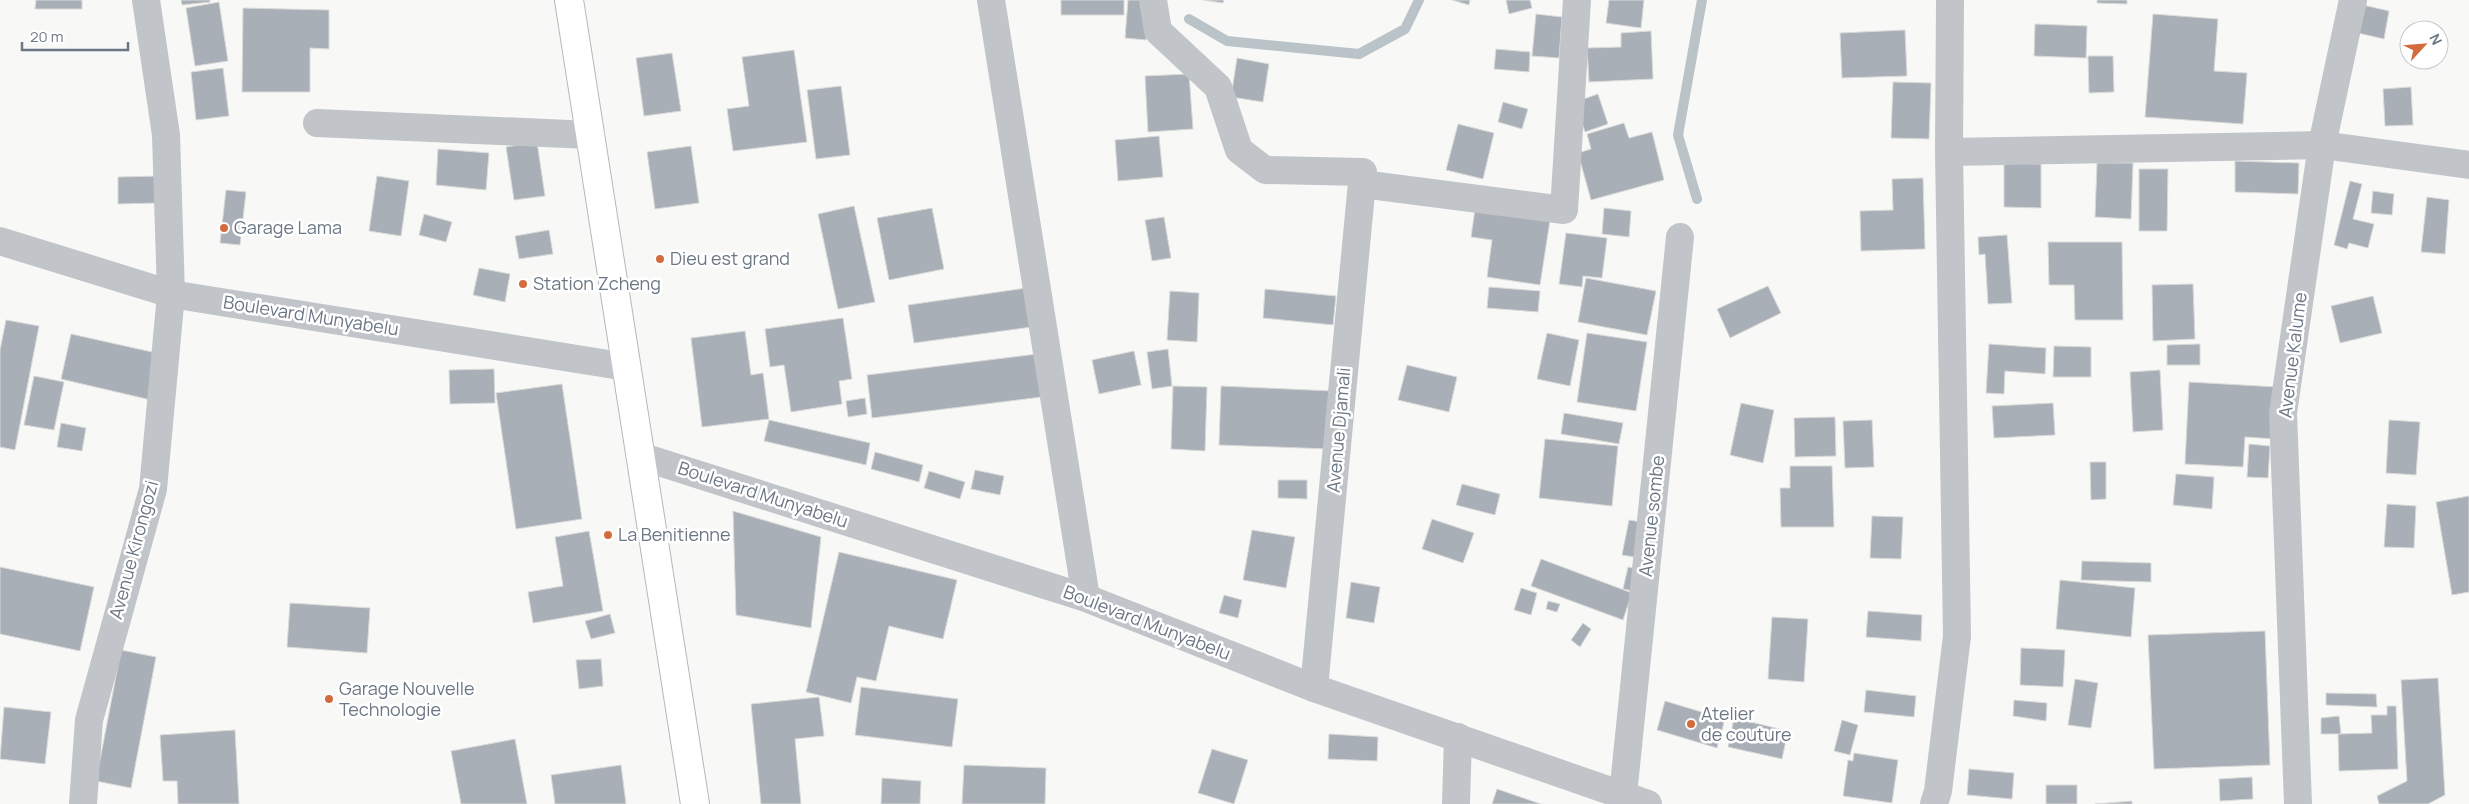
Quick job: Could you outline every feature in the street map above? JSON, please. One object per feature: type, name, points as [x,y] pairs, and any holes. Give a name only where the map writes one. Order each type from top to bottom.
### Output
[{"type":"highway","points":[[569,0],[695,804]]},
{"type":"street","name":"Avenue Kirongozi","points":[[83,804],[89,720],[153,489],[171,294],[166,135],[146,0]]},
{"type":"street","points":[[991,0],[1086,598]]},
{"type":"street","points":[[1153,0],[1158,31],[1218,87],[1238,150],[1265,170],[1362,178],[1564,210],[1577,0]]},
{"type":"street","points":[[1934,804],[1938,791],[1957,636],[1949,152],[1950,0]]},
{"type":"street","name":"Avenue Kalume","points":[[2298,804],[2283,413],[2322,145],[2353,0]]},
{"type":"street","points":[[317,123],[591,135]]},
{"type":"street","points":[[1949,152],[2322,145],[2469,165]]},
{"type":"street","name":"Avenue Djamali","points":[[1314,688],[1362,178]]},
{"type":"street","name":"Avenue sombe","points":[[1623,796],[1680,236]]},
{"type":"street","name":"Boulevard Munyabelu","points":[[0,241],[171,294],[627,368]]},
{"type":"street","name":"Boulevard Munyabelu","points":[[640,456],[1086,598],[1314,688],[1648,804]]},
{"type":"street","points":[[1456,804],[1458,737]]},
{"type":"building","points":[[36,0],[82,0],[82,9],[35,9]]},
{"type":"building","points":[[181,0],[210,0],[210,2],[182,5]]},
{"type":"building","points":[[1061,0],[1124,0],[1124,15],[1061,15]]},
{"type":"building","points":[[1128,0],[1149,0],[1146,40],[1125,38]]},
{"type":"building","points":[[1203,0],[1224,0],[1223,3]]},
{"type":"building","points":[[1452,0],[1470,0],[1469,5]]},
{"type":"building","points":[[1506,0],[1530,0],[1532,8],[1509,14]]},
{"type":"building","points":[[1609,0],[1644,0],[1641,28],[1606,23]]},
{"type":"building","points":[[2097,0],[2127,0],[2127,4],[2097,3]]},
{"type":"building","points":[[219,2],[228,61],[195,66],[186,8]]},
{"type":"building","points":[[2363,5],[2389,11],[2384,39],[2358,33]]},
{"type":"building","points":[[243,8],[329,10],[329,49],[310,48],[310,92],[242,92]]},
{"type":"building","points":[[1536,14],[1562,17],[1559,58],[1532,56]]},
{"type":"building","points":[[2153,14],[2218,19],[2214,71],[2247,73],[2243,124],[2145,117]]},
{"type":"building","points":[[2035,24],[2087,26],[2086,58],[2034,56]]},
{"type":"building","points":[[1905,30],[1907,76],[1842,78],[1840,33]]},
{"type":"building","points":[[1651,31],[1653,79],[1589,82],[1587,48],[1621,47],[1621,33]]},
{"type":"building","points":[[1496,49],[1530,52],[1529,72],[1494,69]]},
{"type":"building","points":[[794,50],[807,142],[733,151],[727,109],[749,106],[742,57]]},
{"type":"building","points":[[672,53],[681,111],[644,116],[636,58]]},
{"type":"building","points":[[2088,56],[2113,56],[2114,92],[2089,93]]},
{"type":"building","points":[[1237,58],[1269,64],[1263,102],[1231,97]]},
{"type":"building","points":[[223,68],[229,116],[196,120],[191,72]]},
{"type":"building","points":[[1189,74],[1193,129],[1148,132],[1145,76]]},
{"type":"building","points":[[1893,82],[1931,83],[1929,139],[1891,138]]},
{"type":"building","points":[[841,86],[850,155],[816,159],[807,90]]},
{"type":"building","points":[[2411,87],[2413,125],[2385,126],[2383,89]]},
{"type":"building","points":[[1598,94],[1608,124],[1585,132],[1575,102]]},
{"type":"building","points":[[1503,102],[1528,109],[1522,129],[1498,122]]},
{"type":"building","points":[[1624,123],[1629,138],[1652,132],[1664,180],[1591,200],[1578,153],[1591,149],[1587,134]]},
{"type":"building","points":[[1458,124],[1494,133],[1483,179],[1446,170]]},
{"type":"building","points":[[1159,136],[1163,177],[1118,181],[1115,140]]},
{"type":"building","points":[[537,142],[545,196],[514,200],[506,147]]},
{"type":"building","points":[[691,146],[699,203],[655,209],[647,152]]},
{"type":"building","points":[[438,149],[489,153],[486,190],[436,185]]},
{"type":"building","points":[[2235,161],[2299,163],[2298,194],[2235,192]]},
{"type":"building","points":[[2004,163],[2041,164],[2041,208],[2004,207]]},
{"type":"building","points":[[2097,163],[2133,163],[2131,219],[2095,217]]},
{"type":"building","points":[[2139,169],[2168,169],[2167,231],[2139,231]]},
{"type":"building","points":[[159,176],[159,203],[118,204],[118,177]]},
{"type":"building","points":[[377,176],[409,181],[401,236],[369,231]]},
{"type":"building","points":[[1923,178],[1925,249],[1861,251],[1860,211],[1893,210],[1892,179]]},
{"type":"building","points":[[2350,181],[2362,184],[2353,219],[2374,224],[2368,248],[2349,243],[2347,249],[2334,245]]},
{"type":"building","points":[[226,190],[246,192],[240,245],[220,243]]},
{"type":"building","points":[[2373,191],[2394,194],[2392,215],[2371,213]]},
{"type":"building","points":[[2427,197],[2449,200],[2445,254],[2421,252]]},
{"type":"building","points":[[1476,202],[1551,214],[1540,285],[1487,277],[1492,240],[1471,237]]},
{"type":"building","points":[[854,206],[875,302],[838,309],[818,214]]},
{"type":"building","points":[[932,208],[944,269],[889,280],[877,218]]},
{"type":"building","points":[[1604,208],[1631,211],[1629,237],[1602,234]]},
{"type":"building","points":[[424,214],[452,222],[446,242],[419,235]]},
{"type":"building","points":[[1164,217],[1171,258],[1152,261],[1145,220]]},
{"type":"building","points":[[549,230],[553,254],[519,259],[515,236]]},
{"type":"building","points":[[1566,233],[1607,238],[1602,278],[1583,276],[1582,287],[1559,284]]},
{"type":"building","points":[[2007,235],[2012,303],[1988,304],[1985,254],[1979,255],[1978,237]]},
{"type":"building","points":[[2048,242],[2122,242],[2123,320],[2075,320],[2074,285],[2049,285]]},
{"type":"building","points":[[479,268],[510,274],[505,302],[473,295]]},
{"type":"building","points":[[1586,278],[1656,291],[1647,335],[1578,322]]},
{"type":"building","points":[[2193,284],[2195,339],[2153,341],[2152,285]]},
{"type":"building","points":[[1768,286],[1781,313],[1730,338],[1717,309]]},
{"type":"building","points":[[1489,287],[1540,291],[1538,312],[1487,308]]},
{"type":"building","points":[[1026,288],[1032,327],[914,343],[908,305]]},
{"type":"building","points":[[1265,289],[1336,296],[1333,325],[1263,318]]},
{"type":"building","points":[[1170,291],[1199,293],[1197,342],[1167,340]]},
{"type":"building","points":[[2373,296],[2382,333],[2340,343],[2331,306]]},
{"type":"building","points":[[843,318],[852,379],[839,381],[842,404],[791,412],[784,365],[770,367],[765,329]]},
{"type":"building","points":[[6,320],[39,326],[15,450],[0,447],[0,350]]},
{"type":"building","points":[[745,331],[751,375],[763,373],[769,419],[702,427],[691,338]]},
{"type":"building","points":[[1547,333],[1579,340],[1570,386],[1537,379]]},
{"type":"building","points":[[1587,333],[1647,342],[1636,411],[1577,402]]},
{"type":"building","points":[[71,334],[161,354],[151,400],[61,379]]},
{"type":"building","points":[[1989,344],[2046,348],[2045,374],[2005,371],[2004,394],[1986,393]]},
{"type":"building","points":[[2200,344],[2200,365],[2167,365],[2167,345]]},
{"type":"building","points":[[2054,346],[2091,347],[2091,377],[2053,377]]},
{"type":"building","points":[[1168,349],[1172,386],[1152,389],[1147,352]]},
{"type":"building","points":[[1134,351],[1141,385],[1099,394],[1092,360]]},
{"type":"building","points":[[1037,354],[1042,397],[872,418],[867,375]]},
{"type":"building","points":[[1407,365],[1457,377],[1449,412],[1398,400]]},
{"type":"building","points":[[494,369],[495,403],[450,404],[449,370]]},
{"type":"building","points":[[2160,370],[2163,430],[2133,432],[2130,372]]},
{"type":"building","points":[[34,376],[64,382],[54,430],[24,425]]},
{"type":"building","points":[[2189,382],[2277,387],[2275,439],[2245,437],[2243,467],[2185,464]]},
{"type":"building","points":[[562,384],[582,519],[516,529],[496,393]]},
{"type":"building","points":[[1173,386],[1207,387],[1205,451],[1171,449]]},
{"type":"building","points":[[1221,386],[1333,391],[1330,449],[1219,445]]},
{"type":"building","points":[[865,398],[867,414],[848,417],[846,401]]},
{"type":"building","points":[[1741,403],[1774,410],[1763,463],[1730,455]]},
{"type":"building","points":[[2053,403],[2055,435],[1994,438],[1992,406]]},
{"type":"building","points":[[1564,413],[1623,423],[1619,444],[1561,434]]},
{"type":"building","points":[[1835,417],[1836,456],[1795,457],[1794,418]]},
{"type":"building","points":[[769,420],[870,443],[866,465],[764,441]]},
{"type":"building","points":[[1872,420],[1874,467],[1845,468],[1843,421]]},
{"type":"building","points":[[2389,420],[2420,422],[2416,475],[2386,473]]},
{"type":"building","points":[[61,423],[86,428],[82,451],[57,447]]},
{"type":"building","points":[[1545,439],[1618,446],[1612,506],[1539,498]]},
{"type":"building","points":[[2249,444],[2270,446],[2268,478],[2247,477]]},
{"type":"building","points":[[875,452],[923,465],[919,482],[871,469]]},
{"type":"building","points":[[2090,462],[2106,462],[2106,499],[2091,500]]},
{"type":"building","points":[[1790,466],[1832,466],[1834,527],[1781,527],[1780,488],[1790,488]]},
{"type":"building","points":[[975,470],[1004,476],[1000,495],[971,489]]},
{"type":"building","points":[[929,471],[965,482],[960,499],[924,488]]},
{"type":"building","points":[[2176,474],[2214,477],[2212,509],[2173,505]]},
{"type":"building","points":[[1278,480],[1307,480],[1307,499],[1278,498]]},
{"type":"building","points":[[1462,484],[1500,494],[1495,515],[1456,505]]},
{"type":"building","points":[[2469,496],[2469,592],[2452,595],[2436,502]]},
{"type":"building","points":[[2387,504],[2416,506],[2414,548],[2384,547]]},
{"type":"building","points":[[733,511],[821,537],[811,628],[736,615]]},
{"type":"building","points":[[1872,516],[1903,517],[1901,559],[1870,558]]},
{"type":"building","points":[[1432,519],[1474,533],[1463,563],[1422,549]]},
{"type":"building","points":[[1629,520],[1658,525],[1652,560],[1622,555]]},
{"type":"building","points":[[1252,530],[1295,537],[1286,588],[1243,580]]},
{"type":"building","points":[[589,531],[603,611],[533,623],[528,592],[563,586],[555,537]]},
{"type":"building","points":[[839,552],[957,580],[943,639],[889,626],[876,681],[857,677],[851,703],[806,692]]},
{"type":"building","points":[[1541,559],[1632,593],[1623,620],[1531,586]]},
{"type":"building","points":[[2082,561],[2151,563],[2151,582],[2081,580]]},
{"type":"building","points":[[0,567],[94,587],[80,651],[0,634]]},
{"type":"building","points":[[1628,567],[1651,572],[1648,594],[1623,589]]},
{"type":"building","points":[[2060,580],[2135,588],[2131,637],[2056,629]]},
{"type":"building","points":[[1351,582],[1380,587],[1374,623],[1346,618]]},
{"type":"building","points":[[1521,588],[1537,593],[1531,615],[1514,610]]},
{"type":"building","points":[[1224,595],[1242,600],[1238,618],[1219,613]]},
{"type":"building","points":[[1548,601],[1560,604],[1557,612],[1546,609]]},
{"type":"building","points":[[290,603],[370,608],[367,653],[287,647]]},
{"type":"building","points":[[1868,611],[1922,615],[1921,641],[1866,637]]},
{"type":"building","points":[[610,614],[615,633],[591,639],[585,621]]},
{"type":"building","points":[[1772,617],[1808,619],[1804,682],[1768,679]]},
{"type":"building","points":[[1583,623],[1591,629],[1580,647],[1571,640]]},
{"type":"building","points":[[2265,631],[2270,765],[2154,769],[2148,635]]},
{"type":"building","points":[[2021,648],[2065,650],[2063,687],[2020,685]]},
{"type":"building","points":[[121,650],[156,657],[131,788],[96,781]]},
{"type":"building","points":[[601,659],[603,686],[579,689],[576,660]]},
{"type":"building","points":[[2438,678],[2445,795],[2428,804],[2379,804],[2377,796],[2407,781],[2401,680]]},
{"type":"building","points":[[2075,679],[2098,683],[2091,728],[2068,725]]},
{"type":"building","points":[[861,687],[958,699],[952,747],[855,735]]},
{"type":"building","points":[[1866,690],[1916,696],[1914,717],[1864,712]]},
{"type":"building","points":[[2326,693],[2376,694],[2377,707],[2326,705]]},
{"type":"building","points":[[819,697],[824,736],[795,739],[801,804],[761,804],[751,704]]},
{"type":"building","points":[[2014,700],[2047,703],[2046,721],[2013,716]]},
{"type":"building","points":[[1665,701],[1725,719],[1717,748],[1657,730]]},
{"type":"building","points":[[2387,706],[2396,706],[2398,769],[2339,771],[2338,734],[2372,733],[2371,715],[2387,715]]},
{"type":"building","points":[[4,707],[51,712],[45,764],[0,759]]},
{"type":"building","points":[[2339,716],[2341,734],[2321,734],[2321,718]]},
{"type":"building","points":[[1734,718],[1788,731],[1782,759],[1728,747]]},
{"type":"building","points":[[1842,720],[1858,725],[1850,755],[1834,751]]},
{"type":"building","points":[[235,730],[239,804],[178,804],[177,781],[163,781],[160,735]]},
{"type":"building","points":[[1329,734],[1378,737],[1377,761],[1328,759]]},
{"type":"building","points":[[515,739],[527,804],[461,804],[451,751]]},
{"type":"building","points":[[1212,749],[1248,760],[1234,804],[1198,793]]},
{"type":"building","points":[[1854,753],[1898,760],[1892,803],[1843,796],[1848,760],[1853,761]]},
{"type":"building","points":[[621,765],[626,804],[555,804],[551,775]]},
{"type":"building","points":[[964,765],[1046,768],[1045,804],[962,804]]},
{"type":"building","points":[[1969,769],[2014,773],[2012,799],[1967,795]]},
{"type":"building","points":[[2252,777],[2253,799],[2220,801],[2219,779]]},
{"type":"building","points":[[882,778],[921,781],[920,804],[881,804]]},
{"type":"building","points":[[2046,785],[2077,785],[2077,804],[2046,804]]},
{"type":"building","points":[[1497,789],[1541,804],[1492,804]]},
{"type":"building","points":[[2132,801],[2132,804],[2095,804]]},
{"type":"waterway","points":[[1189,19],[1227,41],[1359,54],[1405,29],[1419,0]]},
{"type":"waterway","points":[[1697,199],[1678,135],[1702,0]]},
{"type":"place","name":"Garage Lama","points":[[224,228]]},
{"type":"place","name":"Dieu est grand","points":[[660,259]]},
{"type":"place","name":"Station Zcheng","points":[[523,284]]},
{"type":"place","name":"La Benitienne","points":[[608,535]]},
{"type":"place","name":"Garage Nouvelle Technologie","points":[[329,699]]},
{"type":"place","name":"Atelier de couture","points":[[1691,724]]}]
